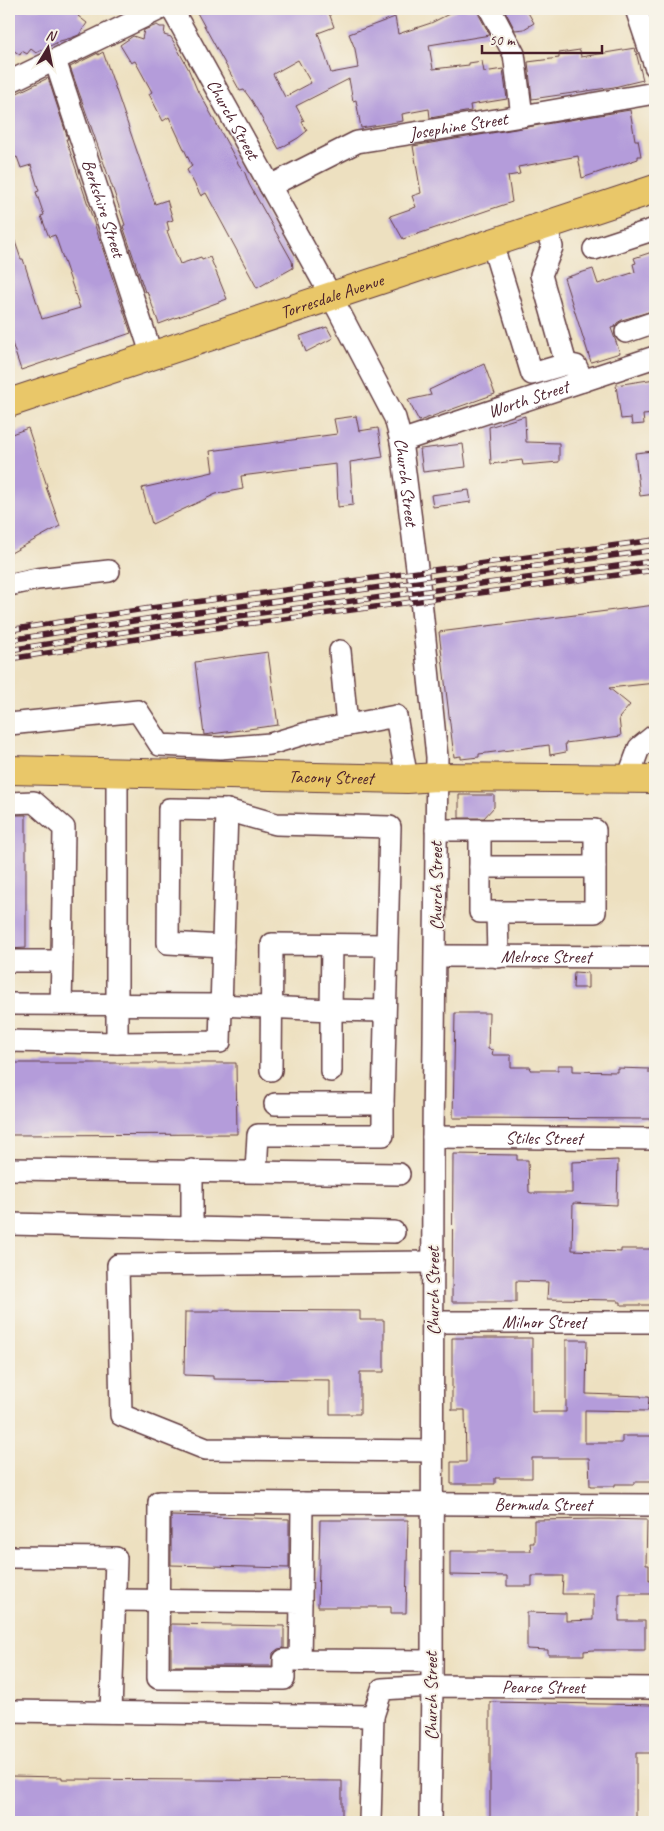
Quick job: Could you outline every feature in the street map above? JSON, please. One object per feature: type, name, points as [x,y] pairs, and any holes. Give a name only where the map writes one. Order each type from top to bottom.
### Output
[{"type":"main road","name":"Torresdale Avenue","points":[[10,397],[152,356],[655,188]]},
{"type":"main road","name":"Tacony Street","points":[[9,770],[407,778],[655,779]]},
{"type":"street","points":[[9,82],[160,9]]},
{"type":"street","name":"Church Street","points":[[172,9],[331,296],[395,418],[401,440],[438,757],[436,777],[433,1137],[430,1822]]},
{"type":"street","points":[[490,9],[514,54],[522,116]]},
{"type":"street","points":[[636,9],[651,39],[655,66]]},
{"type":"street","name":"Berkshire Street","points":[[55,60],[152,356]]},
{"type":"street","name":"Josephine Street","points":[[270,186],[357,142],[655,94]]},
{"type":"street","points":[[546,225],[552,247],[541,275],[566,364]]},
{"type":"street","points":[[594,249],[655,229]]},
{"type":"street","points":[[492,243],[532,374],[566,364],[576,366],[583,381]]},
{"type":"street","points":[[626,332],[655,322]]},
{"type":"street","name":"Worth Street","points":[[401,440],[655,358]]},
{"type":"street","points":[[9,585],[37,579],[109,571]]},
{"type":"street","points":[[340,651],[347,726]]},
{"type":"street","points":[[9,724],[138,712],[160,745],[220,748],[270,744],[307,733],[396,716],[407,778]]},
{"type":"street","points":[[628,778],[639,748],[655,735]]},
{"type":"street","points":[[117,772],[117,1043]]},
{"type":"street","points":[[9,803],[34,802],[64,828],[61,1004]]},
{"type":"street","points":[[223,946],[168,943],[169,809],[227,810],[276,824],[390,826],[384,1011],[383,1135],[258,1135],[256,1171]]},
{"type":"street","points":[[9,1041],[220,1042],[227,810]]},
{"type":"street","points":[[436,830],[480,830],[595,830],[595,912],[480,912],[480,830]]},
{"type":"street","points":[[480,867],[595,867]]},
{"type":"street","points":[[497,912],[498,957]]},
{"type":"street","points":[[271,1070],[272,944],[386,945]]},
{"type":"street","points":[[331,1071],[332,945]]},
{"type":"street","name":"Melrose Street","points":[[436,956],[655,957]]},
{"type":"street","points":[[9,962],[62,961]]},
{"type":"street","points":[[9,1004],[220,1005],[384,1011]]},
{"type":"street","points":[[275,1104],[383,1104]]},
{"type":"street","name":"Stiles Street","points":[[433,1137],[655,1139]]},
{"type":"street","points":[[9,1169],[399,1174]]},
{"type":"street","points":[[192,1170],[192,1228]]},
{"type":"street","points":[[9,1224],[394,1232]]},
{"type":"street","points":[[432,1451],[206,1449],[121,1415],[118,1265],[433,1262]]},
{"type":"street","name":"Milnor Street","points":[[433,1322],[655,1322]]},
{"type":"street","name":"Bermuda Street","points":[[158,1601],[159,1502],[655,1505]]},
{"type":"street","points":[[300,1660],[302,1503]]},
{"type":"street","points":[[9,1557],[116,1558],[111,1712]]},
{"type":"street","points":[[115,1600],[301,1602]]},
{"type":"street","points":[[158,1601],[158,1678],[284,1680],[284,1660],[432,1661]]},
{"type":"street","name":"Pearce Street","points":[[373,1716],[382,1689],[432,1686],[655,1688]]},
{"type":"street","points":[[9,1711],[373,1716],[370,1822]]},
{"type":"building","points":[[9,9],[83,9],[78,16],[87,23],[79,35],[60,41],[36,53],[31,49],[27,54],[22,51],[20,55],[9,47]]},
{"type":"building","points":[[195,9],[319,9],[321,14],[328,10],[334,27],[318,33],[331,73],[358,68],[355,49],[349,34],[395,17],[398,34],[431,23],[459,9],[478,9],[479,15],[490,35],[429,45],[433,69],[469,65],[469,63],[482,61],[484,72],[503,69],[507,99],[470,105],[471,111],[430,118],[429,109],[402,114],[403,121],[361,128],[356,100],[353,101],[349,79],[296,106],[307,131],[279,149],[252,101],[244,90],[240,91]],"holes":[[[298,60],[311,83],[285,97],[273,74]]]},
{"type":"building","points":[[504,9],[526,9],[534,23],[524,29],[515,30]]},
{"type":"building","points":[[157,25],[165,27],[164,35],[171,37],[188,68],[198,92],[245,173],[249,184],[292,261],[293,268],[257,288],[206,193],[201,196],[187,170],[192,166],[169,117],[163,121],[149,94],[152,92],[135,61],[131,63],[120,45],[133,36],[142,39],[144,30]]},
{"type":"building","points":[[635,48],[643,80],[614,87],[532,99],[528,62],[559,58],[559,53],[580,50],[581,57]]},
{"type":"building","points":[[103,52],[155,204],[167,200],[173,220],[167,222],[169,230],[167,231],[180,264],[201,257],[202,260],[210,257],[227,299],[159,324],[147,291],[145,292],[114,192],[70,67]]},
{"type":"building","points":[[48,78],[68,139],[66,139],[131,333],[21,370],[9,334],[9,231],[11,230],[21,259],[23,259],[42,319],[80,308],[55,235],[49,237],[41,216],[44,215],[36,192],[39,191],[31,165],[21,168],[17,157],[9,160],[9,97]]},
{"type":"building","points":[[630,110],[635,140],[638,140],[641,156],[638,156],[638,159],[582,178],[578,156],[518,167],[520,174],[508,176],[512,202],[403,239],[390,216],[416,207],[412,196],[421,193],[413,146]]},
{"type":"building","points":[[655,251],[655,310],[617,323],[615,327],[611,328],[620,353],[591,362],[564,278],[593,269],[598,284],[635,272],[633,264],[636,263],[634,258]]},
{"type":"building","points":[[327,327],[333,338],[306,352],[300,336]]},
{"type":"building","points":[[484,364],[495,394],[419,421],[408,400],[431,395],[429,390]]},
{"type":"building","points":[[655,379],[655,414],[643,415],[644,424],[632,425],[631,418],[621,419],[616,385]]},
{"type":"building","points":[[356,416],[359,431],[378,428],[383,457],[350,462],[353,505],[338,507],[336,464],[241,476],[243,489],[216,494],[152,524],[142,488],[213,472],[210,451],[337,434],[334,419]]},
{"type":"building","points":[[525,416],[526,442],[559,443],[559,462],[523,465],[522,460],[491,464],[489,427]]},
{"type":"building","points":[[28,428],[60,526],[9,554],[9,435]]},
{"type":"building","points":[[463,444],[466,467],[423,472],[420,449]]},
{"type":"building","points":[[653,451],[655,494],[640,496],[635,453]]},
{"type":"building","points":[[469,490],[471,502],[433,507],[431,495]]},
{"type":"building","points":[[655,605],[655,683],[609,688],[630,705],[619,718],[621,736],[565,743],[566,752],[550,755],[549,745],[479,754],[479,757],[461,759],[461,756],[454,757],[439,632]]},
{"type":"building","points":[[268,652],[278,725],[204,735],[195,662]]},
{"type":"building","points":[[459,795],[494,795],[494,807],[484,818],[459,818]]},
{"type":"building","points":[[9,815],[26,815],[26,948],[9,949]]},
{"type":"building","points":[[574,972],[588,973],[588,988],[573,988]]},
{"type":"building","points":[[455,1013],[489,1013],[488,1049],[493,1050],[492,1055],[511,1055],[511,1067],[531,1067],[530,1070],[558,1070],[558,1065],[573,1065],[573,1071],[617,1072],[617,1068],[649,1069],[649,1073],[655,1073],[655,1119],[453,1118]]},
{"type":"building","points":[[9,1063],[236,1063],[237,1134],[9,1135]]},
{"type":"building","points":[[453,1154],[517,1155],[517,1160],[528,1160],[529,1192],[531,1193],[572,1193],[572,1162],[618,1160],[617,1205],[573,1203],[572,1250],[621,1252],[621,1249],[655,1249],[655,1305],[621,1305],[621,1302],[618,1302],[618,1300],[547,1299],[548,1282],[516,1281],[516,1302],[452,1302]]},
{"type":"building","points":[[214,1310],[360,1311],[360,1320],[384,1320],[384,1372],[360,1372],[360,1414],[330,1414],[330,1380],[213,1379],[213,1376],[184,1375],[185,1312],[214,1312]]},
{"type":"building","points":[[452,1338],[532,1338],[532,1412],[566,1412],[566,1340],[587,1340],[586,1394],[649,1397],[648,1411],[585,1410],[585,1443],[622,1443],[622,1436],[655,1436],[655,1482],[634,1482],[634,1484],[615,1484],[615,1486],[590,1486],[589,1458],[532,1458],[532,1478],[495,1478],[495,1484],[451,1484],[451,1462],[466,1462],[465,1410],[452,1410]]},
{"type":"building","points":[[171,1516],[289,1519],[289,1568],[171,1565]]},
{"type":"building","points":[[320,1520],[408,1520],[406,1613],[391,1613],[391,1607],[318,1607]]},
{"type":"building","points":[[534,1520],[647,1520],[646,1565],[649,1565],[649,1580],[655,1579],[655,1594],[619,1594],[619,1621],[645,1621],[645,1650],[593,1650],[584,1651],[584,1655],[548,1655],[548,1650],[527,1649],[527,1612],[566,1613],[566,1621],[593,1620],[593,1594],[562,1594],[563,1576],[532,1576],[532,1586],[507,1586],[507,1576],[450,1575],[450,1551],[531,1551],[530,1543],[534,1543]]},
{"type":"building","points":[[171,1624],[284,1626],[284,1648],[278,1649],[273,1653],[272,1666],[171,1666]]},
{"type":"building","points":[[490,1702],[655,1705],[655,1753],[636,1753],[636,1822],[490,1822]]},
{"type":"building","points":[[9,1776],[62,1777],[62,1779],[342,1781],[342,1822],[9,1822]]},
{"type":"railway","points":[[9,630],[151,608],[655,540]]},
{"type":"railway","points":[[9,640],[153,618],[655,550]]},
{"type":"railway","points":[[9,650],[155,627],[655,561]]},
{"type":"railway","points":[[9,659],[162,635],[655,570]]}]
